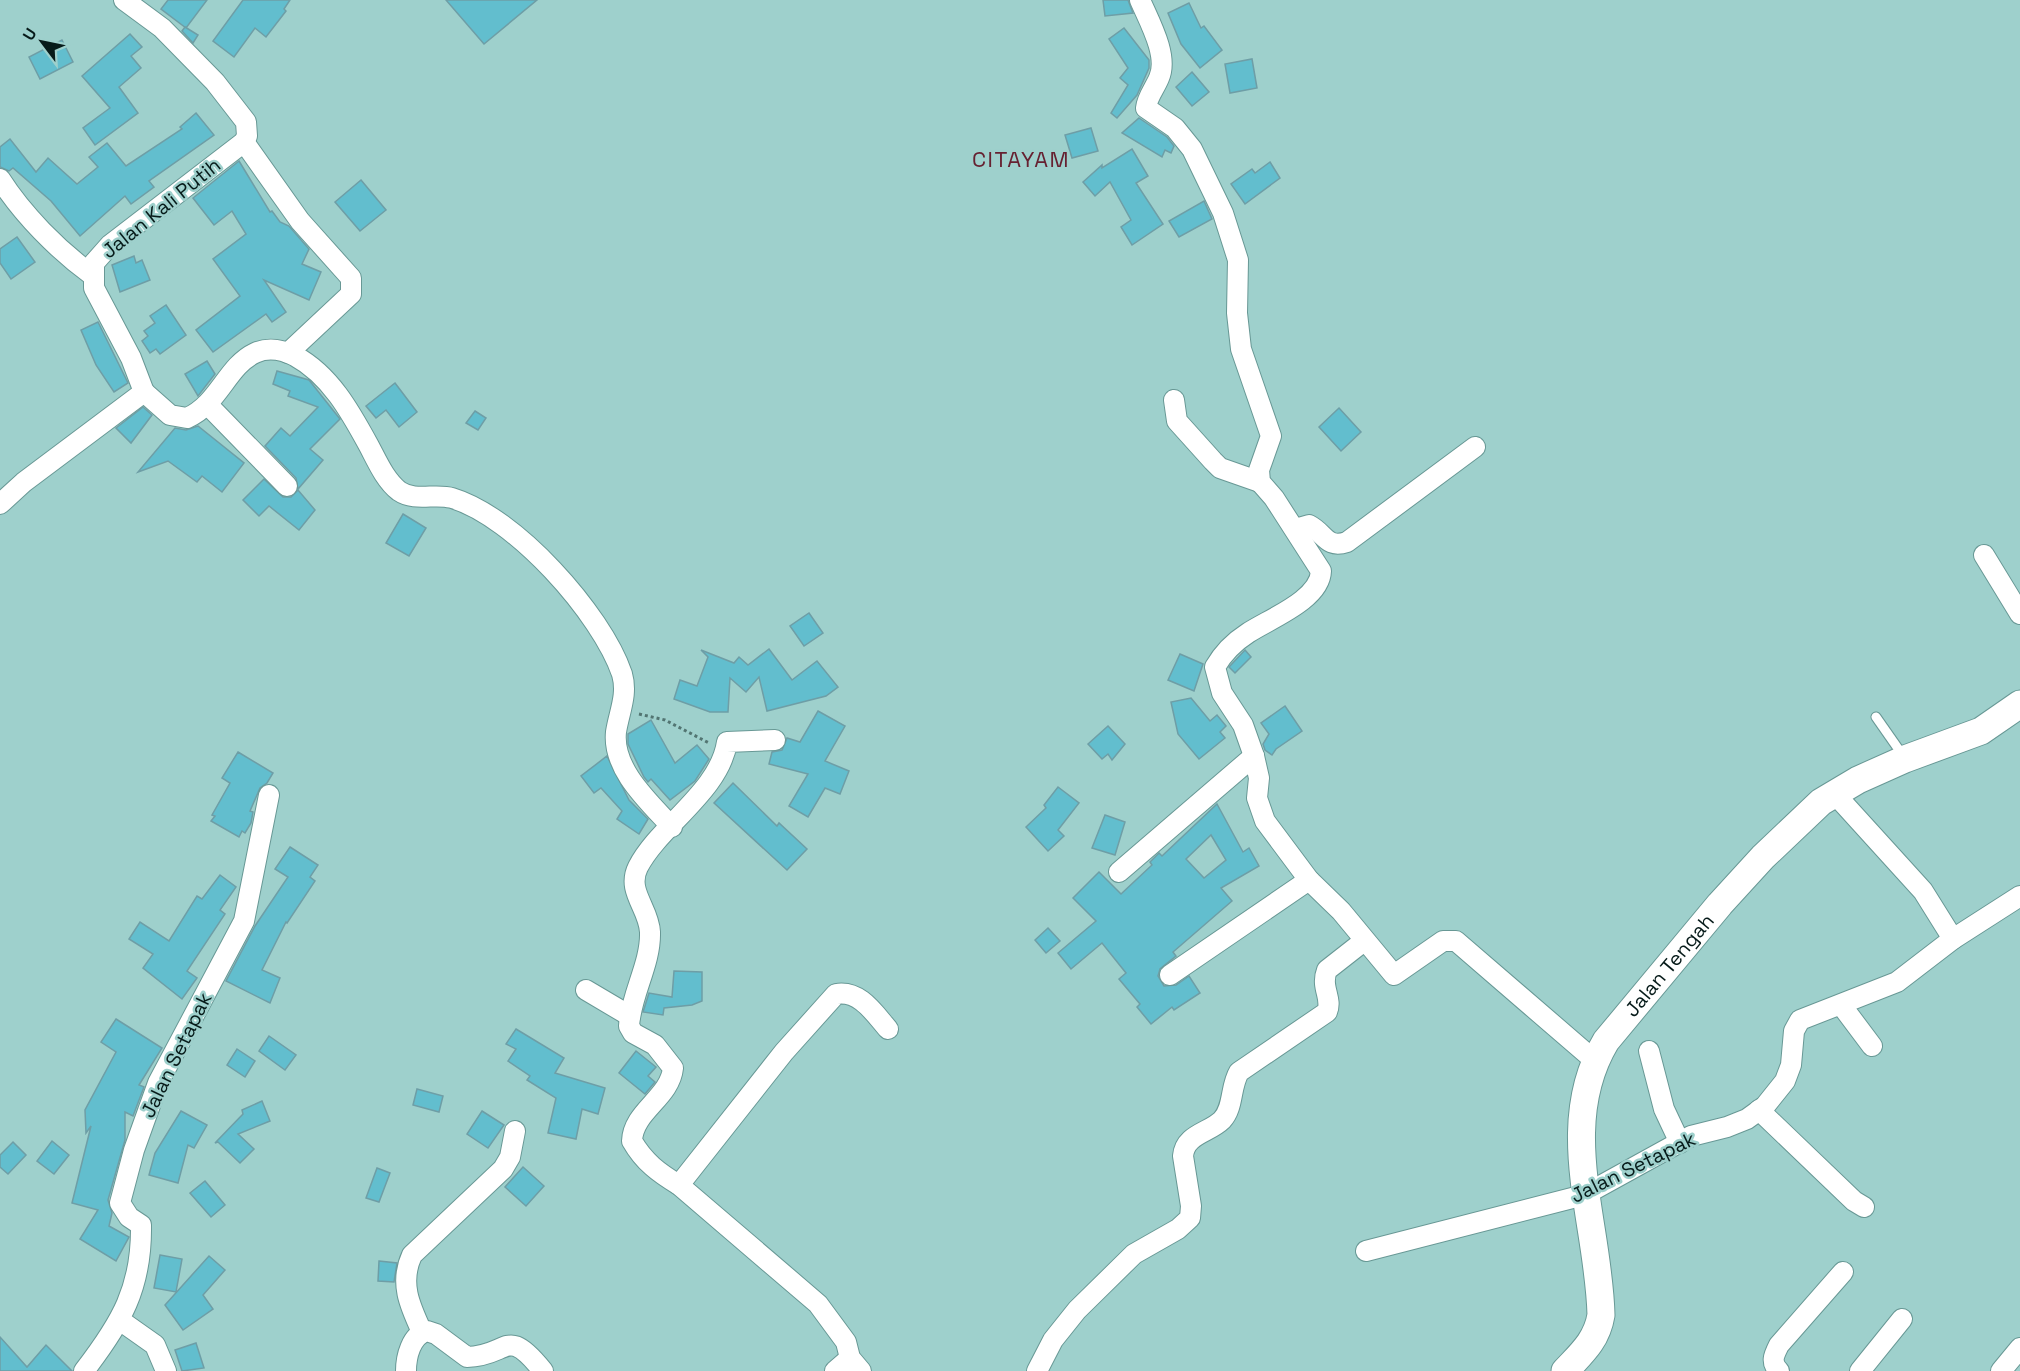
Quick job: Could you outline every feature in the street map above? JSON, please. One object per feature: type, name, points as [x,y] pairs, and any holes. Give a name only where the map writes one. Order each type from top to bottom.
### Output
[{"type":"main road","name":"Jalan Tengah","points":[[1573,1368],[1599,1329],[1601,1315],[1584,1195],[1582,1110],[1594,1060],[1620,1020],[1763,857],[1834,793],[1905,759],[1963,740],[1982,731],[2020,704]]},
{"type":"street","points":[[124,0],[162,28],[215,82],[246,122],[247,136],[244,142],[300,221],[351,278],[353,286],[351,294],[288,353]]},
{"type":"street","points":[[1140,0],[1163,61],[1160,76],[1147,101],[1146,108],[1175,128],[1192,149],[1223,213],[1238,260],[1237,313],[1241,350],[1270,436],[1259,470],[1260,482],[1295,529],[1321,571],[1318,584],[1290,608],[1246,634],[1223,653],[1215,667],[1222,693],[1243,725],[1258,767],[1260,810],[1309,880],[1341,911],[1394,975],[1443,941],[1456,941],[1594,1060]]},
{"type":"street","name":"Jalan Kali Putih","points":[[144,392],[131,358],[94,288],[92,275],[94,263],[110,245],[244,142]]},
{"type":"street","points":[[0,179],[13,199],[65,253],[92,275]]},
{"type":"street","points":[[0,504],[24,482],[144,392],[170,415],[181,418],[198,413],[208,405],[243,362],[256,352],[272,349],[288,353],[306,362],[329,383],[353,417],[379,466],[398,490],[414,497],[451,498],[475,508],[515,534],[543,560],[579,601],[612,650],[625,689],[616,746],[620,758],[643,795],[672,827]]},
{"type":"street","points":[[1174,400],[1177,421],[1220,468],[1260,482]]},
{"type":"street","points":[[208,405],[287,486]]},
{"type":"street","points":[[1295,529],[1309,525],[1328,542],[1337,545],[1347,542],[1475,447]]},
{"type":"street","points":[[1984,555],[2020,614]]},
{"type":"street","points":[[775,740],[728,742],[722,760],[711,780],[638,867],[633,883],[646,915],[650,933],[646,960],[629,1026],[633,1034],[655,1045],[674,1068],[672,1079],[665,1090],[635,1127],[632,1141],[645,1161],[679,1185],[818,1304],[846,1342],[849,1367]]},
{"type":"street","points":[[1119,873],[1254,756]]},
{"type":"street","points":[[1834,793],[1923,891],[1953,939]]},
{"type":"street","name":"Jalan Setapak","points":[[84,1371],[120,1322],[133,1286],[141,1225],[129,1217],[120,1203],[134,1150],[162,1074],[244,921],[269,795]]},
{"type":"street","points":[[1170,975],[1309,880]]},
{"type":"street","name":"Jalan Setapak","points":[[1366,1251],[1584,1195],[1692,1136],[1727,1128],[1759,1110],[1778,1093],[1791,1065],[1797,1024],[1804,1017],[1842,1006],[1897,982],[1953,939],[2020,896]]},
{"type":"street","points":[[1037,1371],[1053,1340],[1077,1310],[1134,1254],[1178,1229],[1190,1218],[1191,1206],[1183,1156],[1184,1148],[1193,1137],[1220,1122],[1228,1112],[1239,1072],[1328,1012],[1330,1005],[1323,986],[1326,970],[1364,941]]},
{"type":"street","points":[[586,990],[630,1016]]},
{"type":"street","points":[[679,1185],[784,1052],[836,994],[843,993],[860,998],[888,1029]]},
{"type":"street","points":[[1842,1006],[1872,1046]]},
{"type":"street","points":[[1650,1051],[1664,1109],[1680,1143]]},
{"type":"street","points":[[1759,1110],[1854,1201],[1864,1207]]},
{"type":"street","points":[[422,1332],[406,1289],[407,1267],[412,1255],[503,1169],[510,1157],[515,1131]]},
{"type":"street","points":[[1779,1371],[1774,1365],[1773,1358],[1779,1345],[1843,1272]]},
{"type":"street","points":[[1860,1371],[1902,1318]]},
{"type":"street","points":[[120,1322],[155,1345],[166,1371]]},
{"type":"street","points":[[406,1371],[408,1354],[422,1332]]},
{"type":"street","points":[[422,1332],[436,1334],[467,1357],[485,1354],[500,1347],[518,1346],[527,1351],[543,1371]]},
{"type":"street","points":[[2001,1371],[2020,1348]]},
{"type":"lane","points":[[1876,717],[1905,759]]},
{"type":"path","points":[[622,711],[665,720],[708,743],[728,742]]},
{"type":"building","points":[[168,0],[207,0],[186,28],[161,9]]},
{"type":"building","points":[[243,0],[290,0],[284,9],[286,11],[266,37],[255,28],[234,57],[213,41]]},
{"type":"building","points":[[446,0],[537,0],[484,44]]},
{"type":"building","points":[[1103,0],[1128,0],[1133,13],[1105,16]]},
{"type":"building","points":[[1189,3],[1201,28],[1204,26],[1222,50],[1200,68],[1181,44],[1168,13]]},
{"type":"building","points":[[185,27],[198,35],[193,43],[182,31]]},
{"type":"building","points":[[1124,28],[1149,60],[1149,68],[1137,95],[1117,118],[1111,113],[1128,85],[1120,78],[1128,68],[1109,39]]},
{"type":"building","points":[[130,34],[142,47],[131,56],[141,68],[119,87],[138,113],[95,145],[83,128],[110,108],[82,76]]},
{"type":"building","points":[[62,40],[73,62],[40,79],[29,57]]},
{"type":"building","points":[[1252,59],[1257,88],[1230,93],[1225,64]]},
{"type":"building","points":[[1192,72],[1209,92],[1192,106],[1176,87]]},
{"type":"building","points":[[196,113],[214,135],[149,181],[154,187],[131,204],[125,196],[80,236],[51,201],[13,168],[9,171],[0,167],[0,147],[10,139],[36,172],[48,158],[77,184],[98,167],[89,157],[107,143],[126,166],[182,129],[180,127]]},
{"type":"building","points":[[1139,118],[1167,137],[1174,146],[1171,153],[1165,150],[1162,157],[1122,133]]},
{"type":"building","points":[[1091,128],[1098,151],[1072,158],[1065,135]]},
{"type":"building","points":[[1132,149],[1148,176],[1136,183],[1163,224],[1132,245],[1121,227],[1131,220],[1110,182],[1095,196],[1083,182],[1102,165],[1102,168]]},
{"type":"building","points":[[239,161],[270,212],[272,211],[280,222],[289,226],[309,249],[302,264],[321,272],[309,300],[264,280],[286,312],[272,322],[266,314],[213,352],[196,330],[240,296],[213,259],[246,234],[232,211],[214,225],[193,198]]},
{"type":"building","points":[[1270,162],[1280,178],[1245,204],[1231,184],[1252,169],[1255,173]]},
{"type":"building","points":[[361,180],[386,210],[360,231],[335,202]]},
{"type":"building","points":[[1204,201],[1212,219],[1179,237],[1169,221]]},
{"type":"building","points":[[17,237],[35,262],[11,279],[0,263],[0,249]]},
{"type":"building","points":[[134,256],[136,263],[142,260],[150,280],[120,292],[112,265]]},
{"type":"building","points":[[166,305],[186,335],[160,354],[156,349],[150,353],[142,341],[148,336],[144,331],[155,323],[150,316]]},
{"type":"building","points":[[98,322],[128,383],[114,392],[96,365],[81,330]]},
{"type":"building","points":[[207,361],[215,374],[198,396],[185,374]]},
{"type":"building","points":[[277,371],[309,380],[340,419],[310,449],[323,460],[298,489],[296,478],[265,446],[281,428],[290,436],[318,407],[288,396],[290,391],[273,384]]},
{"type":"building","points":[[395,383],[417,412],[399,427],[386,410],[376,418],[366,406]]},
{"type":"building","points":[[143,407],[152,415],[131,443],[116,428]]},
{"type":"building","points":[[1339,408],[1361,432],[1341,451],[1319,427]]},
{"type":"building","points":[[475,411],[486,418],[478,430],[466,423]]},
{"type":"building","points":[[198,426],[244,463],[222,492],[202,476],[197,482],[168,461],[138,472],[175,428],[186,430]]},
{"type":"building","points":[[264,479],[283,497],[291,497],[298,490],[315,510],[299,530],[269,506],[259,516],[243,500]]},
{"type":"building","points":[[403,514],[426,528],[409,556],[386,543]]},
{"type":"building","points":[[809,613],[823,633],[804,646],[790,626]]},
{"type":"building","points":[[769,649],[792,680],[817,661],[838,687],[826,696],[767,711],[759,677],[746,692],[730,678],[728,712],[710,712],[674,699],[680,680],[697,686],[708,657],[701,650],[734,663],[739,657],[748,665]]},
{"type":"building","points":[[1245,650],[1251,657],[1235,673],[1229,667]]},
{"type":"building","points":[[1180,654],[1203,664],[1194,691],[1168,680]]},
{"type":"building","points":[[1191,698],[1210,721],[1217,715],[1226,726],[1220,732],[1225,738],[1199,759],[1178,734],[1171,702]]},
{"type":"building","points":[[1285,706],[1302,731],[1276,749],[1272,755],[1265,750],[1263,744],[1269,734],[1261,723]]},
{"type":"building","points":[[818,711],[845,726],[825,761],[849,771],[840,794],[825,788],[808,817],[789,806],[808,774],[769,764],[772,752],[782,750],[787,738],[800,742]]},
{"type":"building","points":[[651,720],[675,763],[697,745],[709,759],[695,781],[670,800],[651,779],[648,782],[644,777],[628,744],[628,734]]},
{"type":"building","points":[[1108,726],[1125,744],[1112,760],[1108,754],[1102,759],[1088,744]]},
{"type":"building","points":[[238,752],[273,773],[267,783],[260,788],[250,811],[253,812],[251,823],[245,833],[242,831],[239,837],[211,821],[230,783],[222,778]]},
{"type":"building","points":[[607,756],[629,800],[648,819],[639,834],[617,819],[622,811],[601,788],[594,793],[581,776]]},
{"type":"building","points":[[733,783],[777,826],[779,823],[807,849],[787,870],[714,803]]},
{"type":"building","points":[[1058,787],[1079,803],[1058,830],[1064,836],[1048,851],[1026,827],[1046,808],[1044,805]]},
{"type":"building","points":[[1217,804],[1243,852],[1249,848],[1259,866],[1221,888],[1232,901],[1173,952],[1176,956],[1160,969],[1158,976],[1164,986],[1176,985],[1189,976],[1200,993],[1174,1010],[1172,1007],[1151,1024],[1137,1007],[1140,1004],[1119,979],[1126,973],[1102,943],[1071,969],[1058,953],[1096,921],[1073,898],[1099,872],[1121,894],[1152,865],[1150,862],[1159,853],[1162,856]],"holes":[[[1211,835],[1226,860],[1204,878],[1186,859]]]},
{"type":"building","points":[[1105,815],[1125,822],[1115,855],[1092,848]]},
{"type":"building","points":[[290,847],[318,865],[310,877],[315,881],[286,922],[262,970],[280,978],[270,1003],[226,981],[255,926],[288,877],[275,869]]},
{"type":"building","points":[[220,875],[236,887],[220,910],[225,914],[187,971],[197,978],[182,999],[143,968],[153,954],[129,939],[140,922],[169,941],[197,896],[202,899]]},
{"type":"building","points":[[1048,928],[1060,941],[1046,953],[1035,940]]},
{"type":"building","points":[[674,971],[702,972],[702,1001],[692,1005],[664,1008],[663,1015],[643,1012],[649,993],[672,997]]},
{"type":"building","points":[[116,1019],[162,1048],[139,1085],[144,1087],[133,1116],[125,1112],[125,1140],[108,1200],[112,1213],[109,1226],[129,1237],[116,1261],[80,1239],[98,1210],[72,1203],[91,1126],[86,1133],[85,1110],[116,1052],[101,1042]]},
{"type":"building","points":[[516,1029],[564,1058],[555,1073],[605,1088],[598,1114],[582,1109],[576,1139],[548,1133],[556,1098],[527,1080],[530,1076],[508,1061],[516,1049],[506,1044]]},
{"type":"building","points":[[269,1036],[296,1055],[285,1070],[259,1051]]},
{"type":"building","points":[[237,1049],[255,1061],[245,1077],[227,1065]]},
{"type":"building","points":[[636,1051],[656,1067],[648,1076],[655,1082],[645,1094],[619,1073]]},
{"type":"building","points":[[417,1089],[443,1096],[439,1112],[413,1105]]},
{"type":"building","points":[[262,1101],[270,1121],[238,1134],[254,1149],[240,1163],[218,1142],[215,1143],[243,1114],[242,1110]]},
{"type":"building","points":[[181,1111],[207,1125],[194,1148],[188,1145],[178,1183],[149,1175],[155,1153]]},
{"type":"building","points":[[482,1111],[504,1125],[488,1148],[467,1134]]},
{"type":"building","points":[[52,1141],[69,1155],[54,1174],[37,1161]]},
{"type":"building","points":[[13,1142],[26,1155],[8,1174],[0,1167],[0,1155]]},
{"type":"building","points":[[523,1167],[544,1186],[526,1206],[505,1187]]},
{"type":"building","points":[[377,1168],[390,1173],[379,1202],[366,1198]]},
{"type":"building","points":[[205,1181],[225,1205],[211,1217],[190,1193]]},
{"type":"building","points":[[160,1255],[182,1259],[176,1292],[154,1288]]},
{"type":"building","points":[[209,1256],[225,1270],[203,1295],[213,1309],[183,1330],[165,1305]]},
{"type":"building","points":[[379,1261],[397,1263],[394,1282],[378,1281]]},
{"type":"building","points":[[0,1337],[27,1367],[46,1345],[72,1371],[0,1371]]},
{"type":"building","points":[[196,1343],[204,1368],[182,1371],[175,1350]]},
{"type":"district","name":"CITAYAM","points":[[1021,159]]}]
